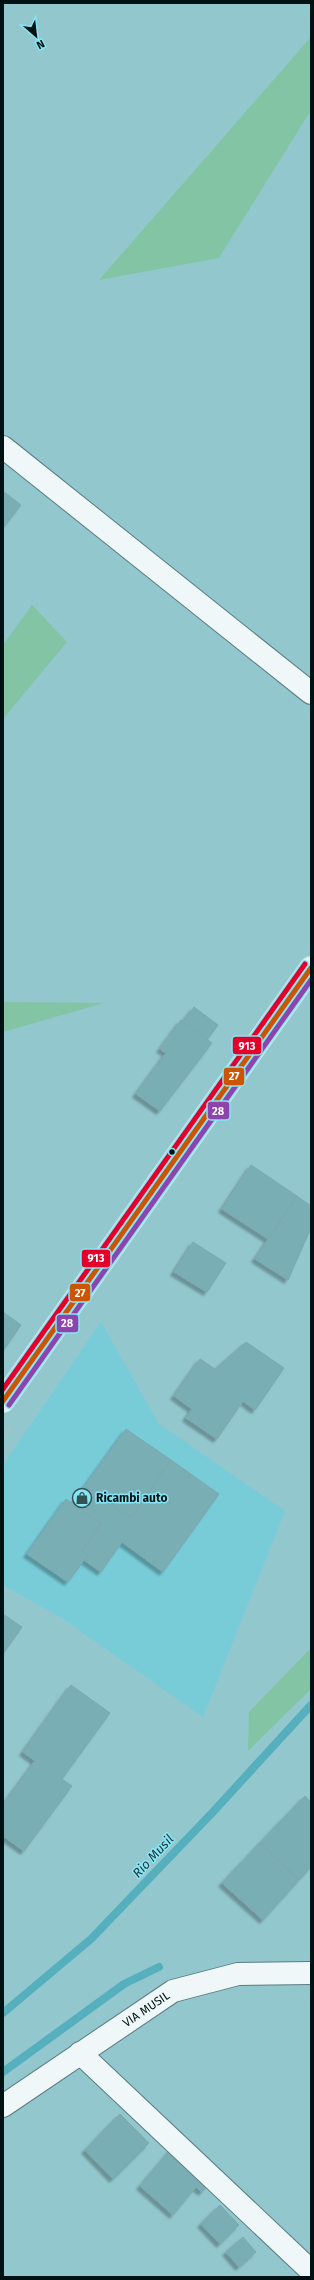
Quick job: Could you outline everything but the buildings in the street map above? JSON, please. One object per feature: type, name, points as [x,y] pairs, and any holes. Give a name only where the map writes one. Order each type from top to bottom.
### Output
[{"type":"main road","points":[[3,1402],[311,968]]},
{"type":"street","points":[[3,447],[311,693]]},
{"type":"street","name":"VIA MUSIL","points":[[3,2106],[173,1991],[238,1974],[311,1973]]},
{"type":"street","points":[[80,2054],[311,2271]]},
{"type":"shaded area","points":[[101,1322],[159,1424],[285,1511],[203,1717],[62,1618],[3,1585],[3,1465]]},
{"type":"green space","points":[[311,37],[311,110],[219,258],[99,280]]},
{"type":"green space","points":[[32,605],[67,642],[3,719],[3,645]]},
{"type":"green space","points":[[3,1002],[104,1003],[3,1032]]},
{"type":"green space","points":[[311,1648],[311,1689],[248,1751],[249,1712]]},
{"type":"waterway","name":"Rio Musil","points":[[3,2013],[91,1939],[212,1813],[311,1705]]},
{"type":"waterway","points":[[3,2072],[124,1984],[159,1967]]},
{"type":"transit line","name":"913","points":[[3,1389],[305,964]]},
{"type":"transit line","name":"27","points":[[3,1401],[311,968]]},
{"type":"transit line","name":"28","points":[[9,1405],[311,980]]},
{"type":"place","name":"Ricambi auto","points":[[82,1498]]}]
